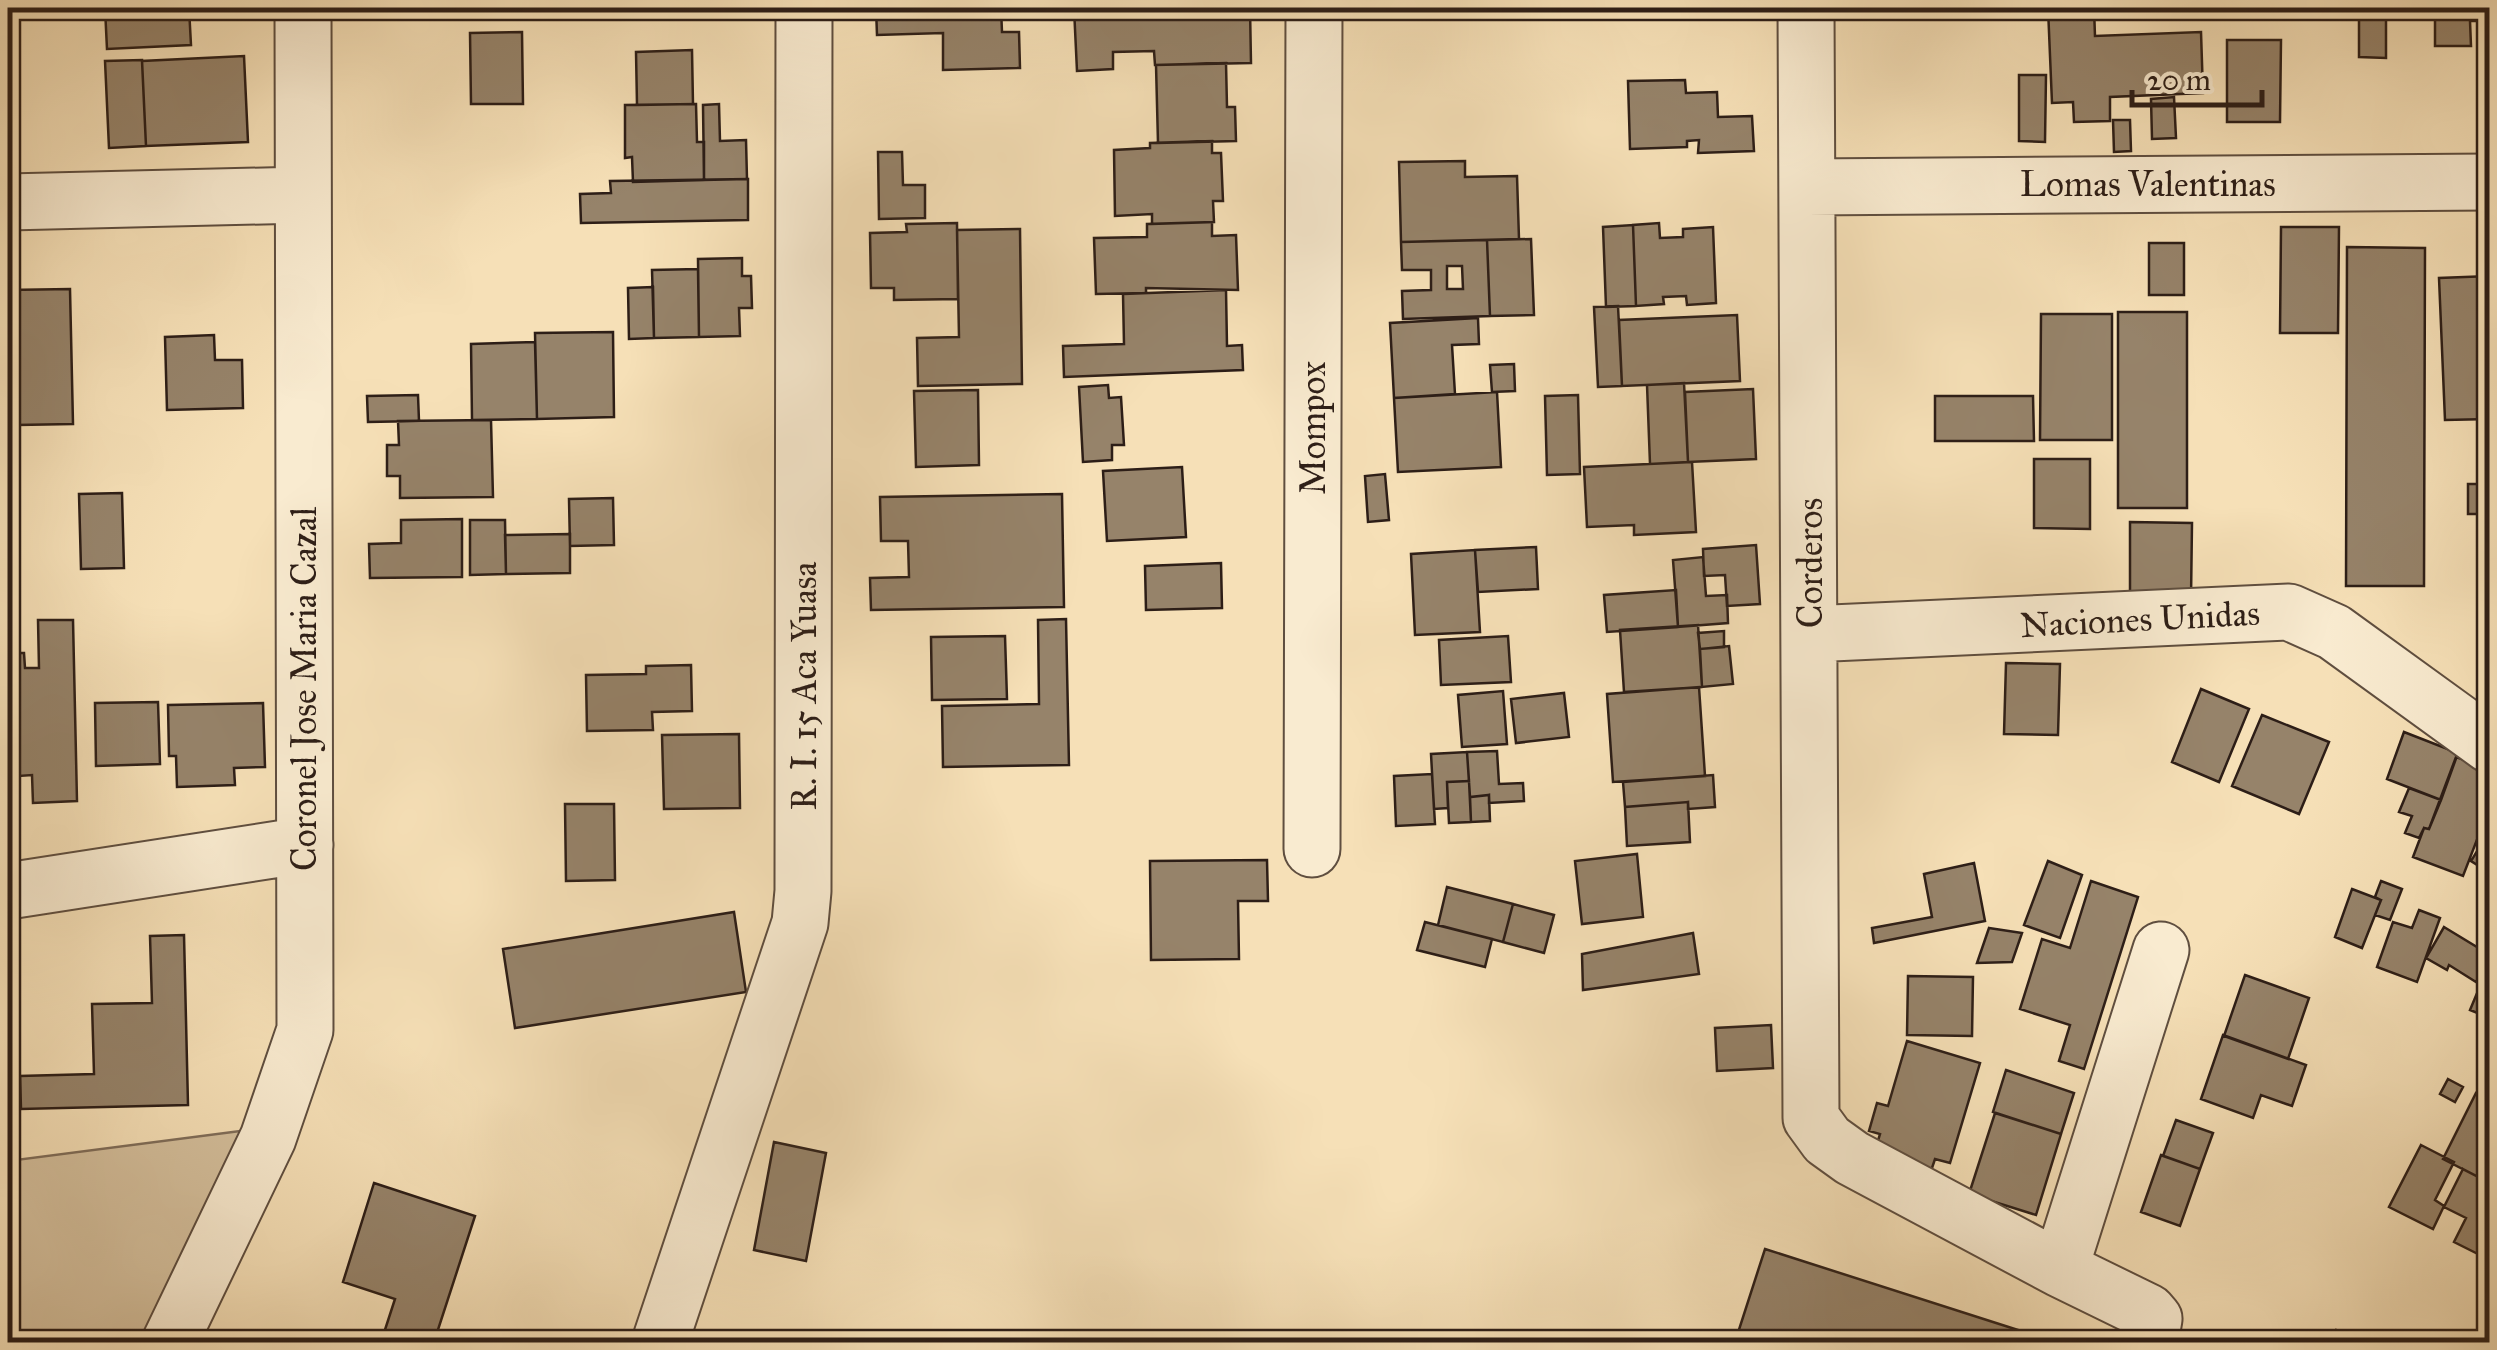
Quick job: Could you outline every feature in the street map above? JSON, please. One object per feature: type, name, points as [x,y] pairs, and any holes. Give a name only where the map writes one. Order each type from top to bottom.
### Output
[{"type":"street","name":"Coronel Jose Maria Cazal","points":[[170,1342],[268,1138],[305,1030],[303,8]]},
{"type":"street","name":"R. I. 15 Aca Yuasa","points":[[660,1342],[800,923],[804,8]]},
{"type":"street","name":"Mompox","points":[[1312,849],[1314,8]]},
{"type":"street","name":"Corderos","points":[[1806,8],[1811,1118],[1827,1140],[1852,1158],[2060,1270]]},
{"type":"street","name":"Lomas Valentinas","points":[[1807,186],[2490,182]]},
{"type":"street","points":[[8,202],[303,195]]},
{"type":"street","name":"Naciones Unidas","points":[[1810,634],[2289,612],[2334,632],[2490,745]]},
{"type":"street","points":[[8,891],[304,845]]},
{"type":"street","points":[[2149,1327],[2060,1270],[2161,950]]},
{"type":"shaded area","points":[[248,1130],[160,1342],[8,1342],[8,1161]]},
{"type":"building","points":[[105,8],[189,8],[191,45],[107,49]]},
{"type":"building","points":[[876,8],[1001,8],[1002,32],[1019,32],[1020,68],[943,70],[943,33],[877,35]]},
{"type":"building","points":[[1074,8],[1250,8],[1251,63],[1155,65],[1154,51],[1113,52],[1113,69],[1077,71]]},
{"type":"building","points":[[2048,8],[2094,8],[2095,36],[2201,32],[2203,93],[2110,97],[2110,121],[2074,122],[2073,102],[2052,103]]},
{"type":"building","points":[[2359,8],[2425,8],[2425,15],[2386,15],[2386,58],[2359,57]]},
{"type":"building","points":[[2435,8],[2490,8],[2490,21],[2470,21],[2471,46],[2435,46]]},
{"type":"building","points":[[522,32],[523,104],[471,104],[470,33]]},
{"type":"building","points":[[2227,40],[2281,40],[2280,122],[2227,122]]},
{"type":"building","points":[[692,50],[693,104],[637,105],[636,52]]},
{"type":"building","points":[[244,56],[248,142],[146,146],[142,61]]},
{"type":"building","points":[[142,60],[146,146],[109,148],[105,61]]},
{"type":"building","points":[[1226,63],[1227,107],[1235,107],[1236,141],[1158,143],[1156,65]]},
{"type":"building","points":[[2019,75],[2046,75],[2045,142],[2019,141]]},
{"type":"building","points":[[1685,80],[1686,93],[1717,92],[1718,117],[1752,116],[1754,151],[1698,153],[1699,140],[1687,141],[1687,147],[1630,149],[1628,81]]},
{"type":"building","points":[[2174,97],[2176,138],[2152,139],[2151,99]]},
{"type":"building","points":[[696,104],[697,142],[704,142],[704,180],[633,182],[632,157],[625,158],[625,105]]},
{"type":"building","points":[[719,104],[720,141],[746,140],[747,179],[704,180],[703,105]]},
{"type":"building","points":[[2113,120],[2130,120],[2131,151],[2114,152]]},
{"type":"building","points":[[1212,141],[1212,153],[1221,153],[1223,201],[1213,201],[1214,222],[1152,224],[1152,214],[1115,216],[1114,150],[1150,148],[1150,143]]},
{"type":"building","points":[[878,152],[902,152],[903,185],[925,185],[925,218],[879,219]]},
{"type":"building","points":[[1465,161],[1465,177],[1517,176],[1519,239],[1401,242],[1399,162]]},
{"type":"building","points":[[748,179],[748,220],[581,223],[580,194],[611,193],[610,181]]},
{"type":"building","points":[[1212,222],[1212,236],[1236,235],[1238,290],[1146,288],[1146,293],[1096,294],[1094,238],[1147,237],[1147,224]]},
{"type":"building","points":[[957,223],[958,299],[894,300],[894,288],[871,288],[870,233],[907,232],[906,224]]},
{"type":"building","points":[[1659,223],[1660,238],[1683,237],[1683,229],[1713,227],[1716,303],[1687,305],[1686,296],[1663,297],[1664,304],[1636,306],[1633,225]]},
{"type":"building","points":[[1633,225],[1636,306],[1606,307],[1603,227]]},
{"type":"building","points":[[2281,227],[2339,227],[2338,333],[2280,333]]},
{"type":"building","points":[[1020,229],[1022,384],[918,386],[917,338],[959,337],[957,230]]},
{"type":"building","points":[[1531,239],[1534,315],[1490,316],[1487,240]]},
{"type":"building","points":[[1487,240],[1490,316],[1403,319],[1402,291],[1431,290],[1431,270],[1402,270],[1401,242]],"holes":[[[1447,266],[1462,266],[1463,289],[1447,289]]]},
{"type":"building","points":[[2149,243],[2184,243],[2184,295],[2149,295]]},
{"type":"building","points":[[2347,247],[2425,248],[2424,586],[2346,586]]},
{"type":"building","points":[[742,258],[742,276],[751,276],[752,308],[739,308],[740,336],[699,337],[698,259]]},
{"type":"building","points":[[698,269],[699,337],[654,338],[652,270]]},
{"type":"building","points":[[2490,276],[2490,419],[2445,420],[2439,278]]},
{"type":"building","points":[[653,287],[654,338],[629,339],[628,288]]},
{"type":"building","points":[[70,289],[73,424],[17,425],[17,440],[8,440],[8,290]]},
{"type":"building","points":[[1226,290],[1227,346],[1242,345],[1243,370],[1064,377],[1063,346],[1124,344],[1123,294]]},
{"type":"building","points":[[1618,306],[1622,386],[1598,387],[1594,307]]},
{"type":"building","points":[[2118,312],[2187,312],[2187,508],[2118,508]]},
{"type":"building","points":[[2041,314],[2112,314],[2112,440],[2040,440]]},
{"type":"building","points":[[1737,315],[1740,381],[1622,386],[1619,320]]},
{"type":"building","points":[[1478,318],[1479,344],[1452,345],[1455,394],[1394,398],[1390,323]]},
{"type":"building","points":[[613,332],[614,417],[537,419],[535,333]]},
{"type":"building","points":[[214,335],[215,360],[242,360],[243,408],[167,410],[165,337]]},
{"type":"building","points":[[535,342],[537,419],[472,420],[471,344]]},
{"type":"building","points":[[1514,364],[1515,391],[1492,392],[1490,365]]},
{"type":"building","points":[[1684,383],[1688,462],[1650,464],[1647,385]]},
{"type":"building","points":[[1108,385],[1109,398],[1121,397],[1124,445],[1112,445],[1112,460],[1083,462],[1079,387]]},
{"type":"building","points":[[1753,389],[1756,459],[1688,462],[1685,392]]},
{"type":"building","points":[[978,390],[979,465],[916,467],[914,391]]},
{"type":"building","points":[[1497,392],[1501,467],[1398,472],[1394,398]]},
{"type":"building","points":[[418,395],[419,421],[368,422],[367,396]]},
{"type":"building","points":[[1578,395],[1580,474],[1547,475],[1545,396]]},
{"type":"building","points":[[1935,396],[2033,396],[2034,441],[1935,441]]},
{"type":"building","points":[[491,420],[493,497],[400,498],[400,476],[387,476],[387,445],[399,445],[398,421]]},
{"type":"building","points":[[2034,459],[2090,459],[2090,529],[2034,528]]},
{"type":"building","points":[[1692,462],[1696,532],[1634,535],[1634,525],[1587,527],[1584,467]]},
{"type":"building","points":[[1182,467],[1186,537],[1107,541],[1103,471]]},
{"type":"building","points":[[1385,474],[1389,520],[1368,522],[1365,476]]},
{"type":"building","points":[[2468,484],[2490,484],[2490,514],[2468,514]]},
{"type":"building","points":[[122,493],[124,568],[81,569],[79,494]]},
{"type":"building","points":[[1062,494],[1064,607],[871,610],[870,578],[909,577],[908,541],[881,541],[880,497]]},
{"type":"building","points":[[613,498],[614,545],[570,546],[569,499]]},
{"type":"building","points":[[462,519],[462,577],[370,578],[369,544],[401,543],[401,520]]},
{"type":"building","points":[[470,520],[505,520],[506,574],[470,575]]},
{"type":"building","points":[[2130,522],[2192,523],[2191,599],[2130,599]]},
{"type":"building","points":[[570,534],[570,573],[506,574],[505,535]]},
{"type":"building","points":[[1756,545],[1760,604],[1727,606],[1725,575],[1704,576],[1703,549]]},
{"type":"building","points":[[1536,547],[1538,589],[1478,592],[1475,550]]},
{"type":"building","points":[[1475,550],[1480,632],[1415,635],[1411,554]]},
{"type":"building","points":[[1703,557],[1706,596],[1727,595],[1728,623],[1678,627],[1673,560]]},
{"type":"building","points":[[1221,563],[1222,608],[1146,610],[1145,566]]},
{"type":"building","points":[[1676,590],[1678,627],[1607,632],[1604,595]]},
{"type":"building","points":[[1066,619],[1069,765],[943,767],[942,706],[1039,704],[1038,620]]},
{"type":"building","points":[[38,620],[73,620],[77,801],[33,803],[32,775],[19,776],[17,731],[8,731],[8,653],[24,653],[25,668],[39,668]]},
{"type":"building","points":[[1698,625],[1702,687],[1624,692],[1620,630]]},
{"type":"building","points":[[1724,631],[1724,647],[1700,649],[1698,633]]},
{"type":"building","points":[[1005,636],[1007,699],[932,700],[931,637]]},
{"type":"building","points":[[1508,636],[1511,682],[1441,685],[1439,640]]},
{"type":"building","points":[[1729,646],[1733,684],[1702,687],[1700,649]]},
{"type":"building","points":[[2006,663],[2060,664],[2058,735],[2004,734]]},
{"type":"building","points":[[691,665],[692,711],[652,712],[653,730],[587,731],[586,675],[646,674],[646,666]]},
{"type":"building","points":[[1699,687],[1705,776],[1613,782],[1607,694]]},
{"type":"building","points":[[2201,689],[2249,709],[2219,782],[2172,762]]},
{"type":"building","points":[[1503,691],[1507,744],[1462,747],[1458,695]]},
{"type":"building","points":[[1564,693],[1569,737],[1516,743],[1511,699]]},
{"type":"building","points":[[158,702],[160,764],[96,766],[95,703]]},
{"type":"building","points":[[263,703],[265,767],[234,768],[235,785],[177,787],[176,756],[169,756],[168,705]]},
{"type":"building","points":[[2262,715],[2329,742],[2299,814],[2232,786]]},
{"type":"building","points":[[2404,732],[2458,753],[2441,800],[2387,779]]},
{"type":"building","points":[[739,734],[740,808],[664,809],[662,735]]},
{"type":"building","points":[[1497,751],[1499,784],[1523,783],[1524,801],[1489,803],[1489,795],[1470,797],[1467,752]]},
{"type":"building","points":[[1467,752],[1469,781],[1447,782],[1448,808],[1434,809],[1431,754]]},
{"type":"building","points":[[2456,757],[2490,769],[2490,806],[2463,876],[2413,857],[2424,828],[2429,829]]},
{"type":"building","points":[[1432,774],[1435,824],[1396,826],[1394,776]]},
{"type":"building","points":[[1713,775],[1715,807],[1688,809],[1688,802],[1625,807],[1623,782]]},
{"type":"building","points":[[1469,781],[1471,822],[1449,823],[1447,782]]},
{"type":"building","points":[[2409,788],[2441,800],[2429,829],[2424,828],[2419,838],[2405,833],[2412,816],[2399,812]]},
{"type":"building","points":[[1489,795],[1490,821],[1471,822],[1470,797]]},
{"type":"building","points":[[1688,802],[1690,842],[1627,846],[1625,807]]},
{"type":"building","points":[[565,804],[614,804],[615,880],[566,881]]},
{"type":"building","points":[[2490,830],[2490,873],[2471,861]]},
{"type":"building","points":[[1637,854],[1643,917],[1582,924],[1575,861]]},
{"type":"building","points":[[1267,860],[1268,901],[1238,901],[1239,959],[1151,960],[1150,861]]},
{"type":"building","points":[[2048,861],[2082,875],[2060,938],[2024,925]]},
{"type":"building","points":[[1974,863],[1985,921],[1874,943],[1872,928],[1932,917],[1924,874]]},
{"type":"building","points":[[2091,881],[2138,897],[2084,1069],[2059,1061],[2070,1025],[2020,1009],[2042,939],[2070,948]]},
{"type":"building","points":[[2381,881],[2402,889],[2390,920],[2375,915],[2381,900],[2375,897]]},
{"type":"building","points":[[1447,887],[1513,904],[1503,942],[1438,925]]},
{"type":"building","points":[[2352,889],[2381,900],[2362,948],[2335,937]]},
{"type":"building","points":[[1513,904],[1554,915],[1544,953],[1503,942]]},
{"type":"building","points":[[2419,910],[2440,918],[2417,982],[2377,967],[2393,922],[2412,928]]},
{"type":"building","points":[[734,912],[746,992],[515,1028],[503,949]]},
{"type":"building","points":[[1425,922],[1492,939],[1485,967],[1417,950]]},
{"type":"building","points":[[2444,927],[2490,955],[2476,982],[2449,965],[2447,970],[2426,958]]},
{"type":"building","points":[[1989,928],[2022,933],[2012,962],[1977,963]]},
{"type":"building","points":[[1693,933],[1699,974],[1583,990],[1582,954]]},
{"type":"building","points":[[184,935],[188,1105],[21,1109],[20,1076],[94,1074],[92,1004],[152,1003],[150,936]]},
{"type":"building","points":[[2490,962],[2490,1018],[2470,1010]]},
{"type":"building","points":[[17,964],[19,1052],[8,1052],[8,965]]},
{"type":"building","points":[[2245,975],[2309,998],[2288,1059],[2224,1036]]},
{"type":"building","points":[[1908,976],[1973,977],[1972,1036],[1907,1035]]},
{"type":"building","points":[[1771,1025],[1773,1068],[1717,1071],[1715,1028]]},
{"type":"building","points":[[2223,1035],[2306,1065],[2292,1106],[2261,1095],[2253,1118],[2201,1099]]},
{"type":"building","points":[[1907,1041],[1980,1063],[1950,1163],[1935,1159],[1930,1174],[1873,1157],[1880,1134],[1869,1131],[1877,1103],[1888,1106]]},
{"type":"building","points":[[2006,1070],[2074,1093],[2061,1134],[1993,1112]]},
{"type":"building","points":[[2448,1079],[2463,1087],[2455,1102],[2440,1094]]},
{"type":"building","points":[[2476,1093],[2490,1100],[2490,1183],[2443,1159]]},
{"type":"building","points":[[1995,1113],[2061,1134],[2036,1215],[1969,1194]]},
{"type":"building","points":[[2176,1120],[2213,1133],[2200,1169],[2163,1156]]},
{"type":"building","points":[[774,1142],[826,1153],[806,1261],[754,1250]]},
{"type":"building","points":[[2421,1145],[2454,1162],[2435,1200],[2444,1206],[2433,1229],[2389,1207]]},
{"type":"building","points":[[2161,1155],[2200,1169],[2180,1226],[2141,1212]]},
{"type":"building","points":[[2463,1169],[2490,1183],[2490,1260],[2454,1242],[2466,1218],[2444,1207]]},
{"type":"building","points":[[374,1183],[475,1216],[434,1342],[381,1342],[395,1299],[343,1282]]},
{"type":"building","points":[[1765,1249],[2040,1337],[2038,1342],[1735,1342]]},
{"type":"building","points":[[2336,1330],[2370,1342],[2331,1342]]},
{"type":"building","points":[[2420,1334],[2443,1342],[2417,1342]]}]
